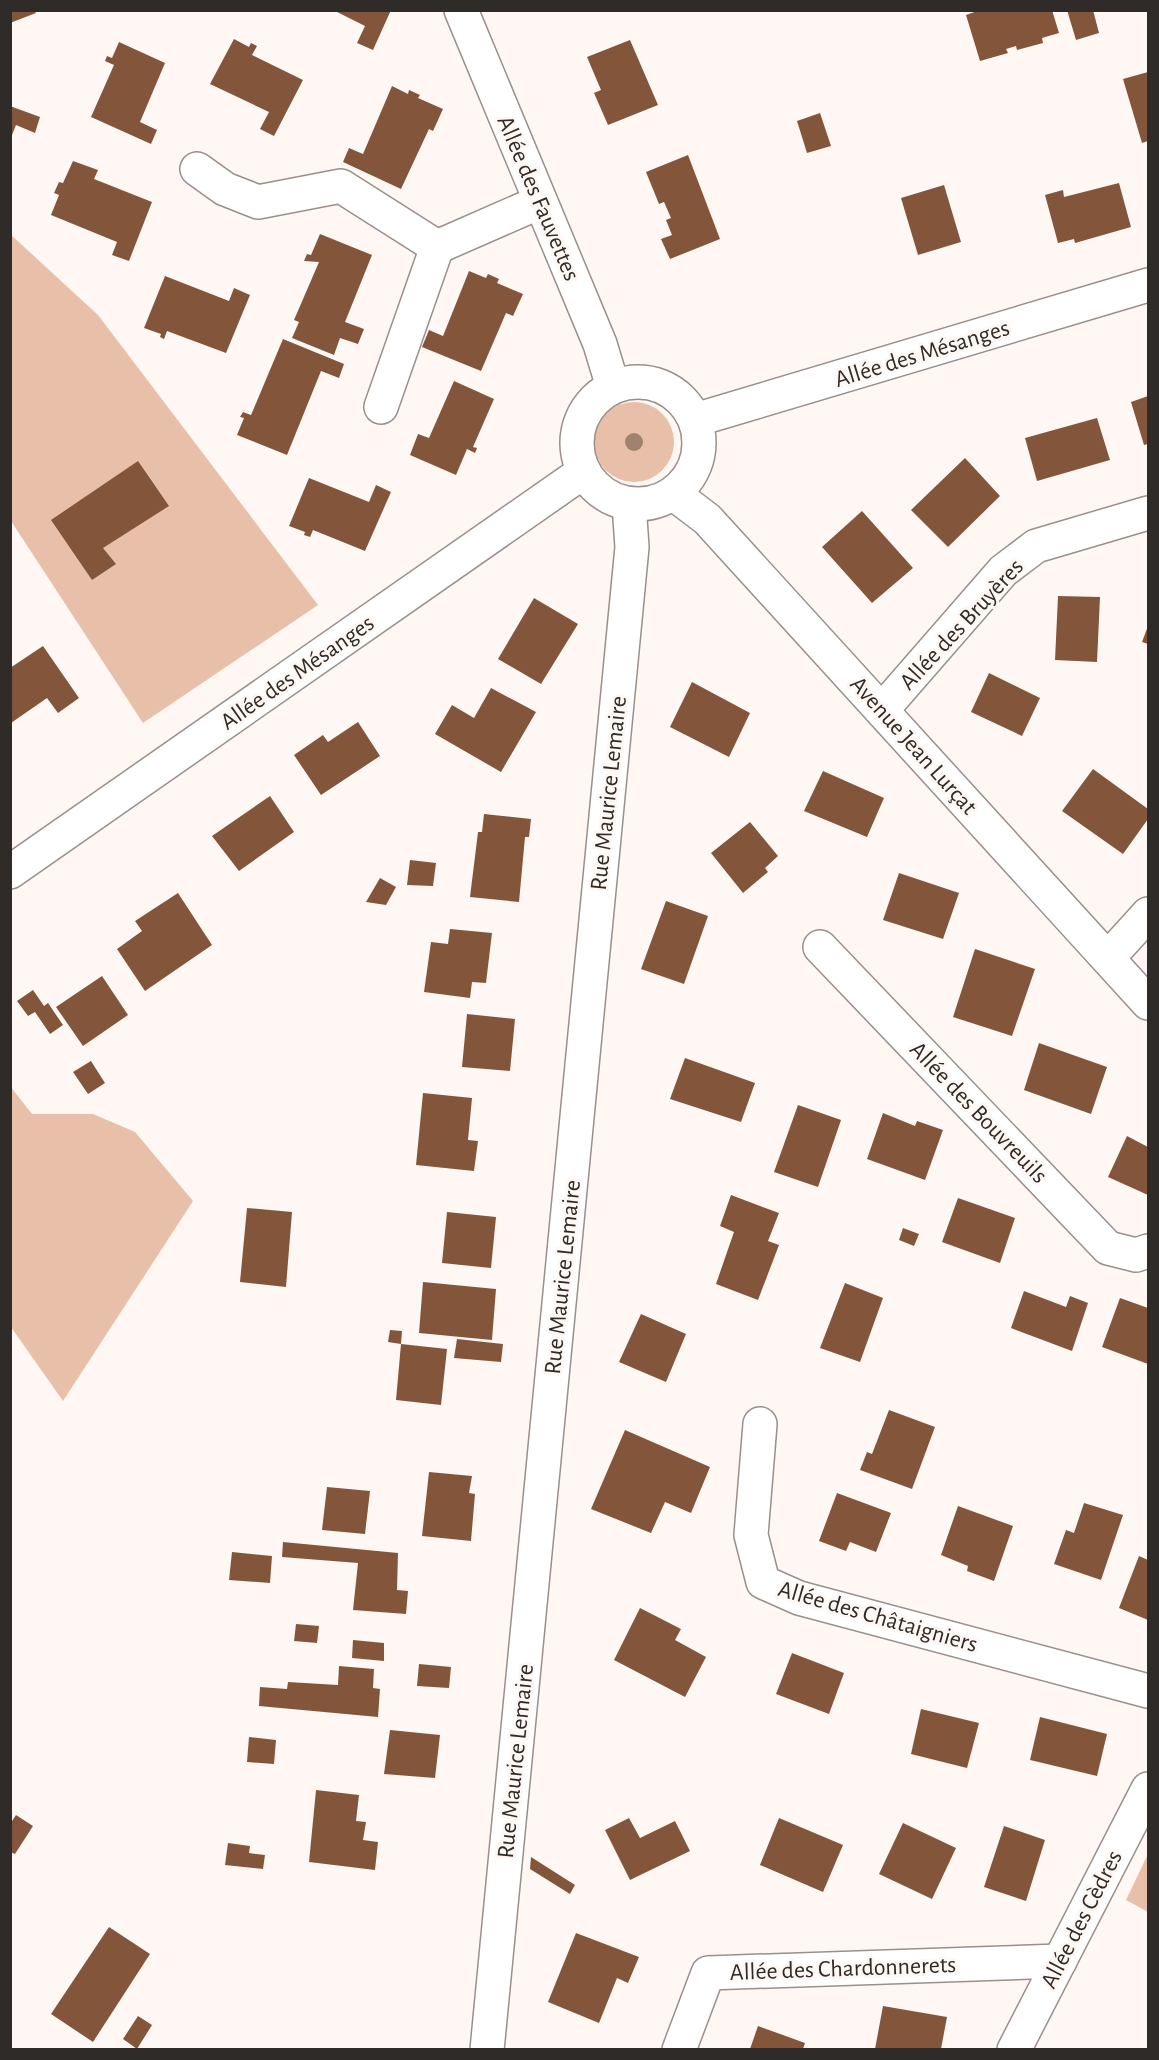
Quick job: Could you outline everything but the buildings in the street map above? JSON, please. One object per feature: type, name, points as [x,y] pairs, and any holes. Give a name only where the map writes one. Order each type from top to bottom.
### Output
[{"type":"street","name":"Allée des Fauvettes","points":[[461,10],[600,344],[613,387]]},
{"type":"street","points":[[196,169],[225,189],[258,202],[341,186],[437,247]]},
{"type":"street","points":[[381,407],[437,247],[540,202]]},
{"type":"street","name":"Allée des Mésanges","points":[[695,420],[1149,285]]},
{"type":"street","points":[[632,381],[651,382],[670,390],[685,403],[695,420],[699,440],[698,460],[688,479],[674,494],[660,501],[629,504],[610,499],[595,487],[583,472],[577,453],[577,433],[584,414],[596,398],[613,387],[632,381]]},
{"type":"street","name":"Allée des Mésanges","points":[[10,872],[583,472]]},
{"type":"street","name":"Avenue Jean Lurçat","points":[[674,494],[707,519],[1149,1003]]},
{"type":"street","name":"Rue Maurice Lemaire","points":[[487,2049],[631,559],[629,504]]},
{"type":"street","name":"Allée des Bruyères","points":[[882,710],[1003,571],[1035,546],[1149,513]]},
{"type":"street","points":[[1108,958],[1149,914]]},
{"type":"street","name":"Allée des Bouvreuils","points":[[820,947],[1108,1248],[1136,1255],[1149,1251]]},
{"type":"street","name":"Allée des Châtaigniers","points":[[760,1424],[751,1535],[763,1582],[799,1598],[1149,1691]]},
{"type":"street","name":"Allée des Cèdres","points":[[1014,2049],[1149,1789]]},
{"type":"street","name":"Allée des Chardonnerets","points":[[679,2049],[708,1973],[1060,1961]]},
{"type":"shaded area","points":[[10,234],[98,315],[318,605],[143,723],[11,521]]},
{"type":"shaded area","points":[[634,402],[649,405],[662,414],[671,427],[674,442],[671,457],[662,470],[649,479],[634,482],[619,479],[606,470],[597,457],[594,442],[597,427],[606,414],[619,405]]},
{"type":"shaded area","points":[[10,1086],[32,1114],[93,1114],[135,1132],[193,1201],[63,1401],[11,1327]]},
{"type":"shaded area","points":[[1148,1854],[1148,1912],[1126,1900]]}]
